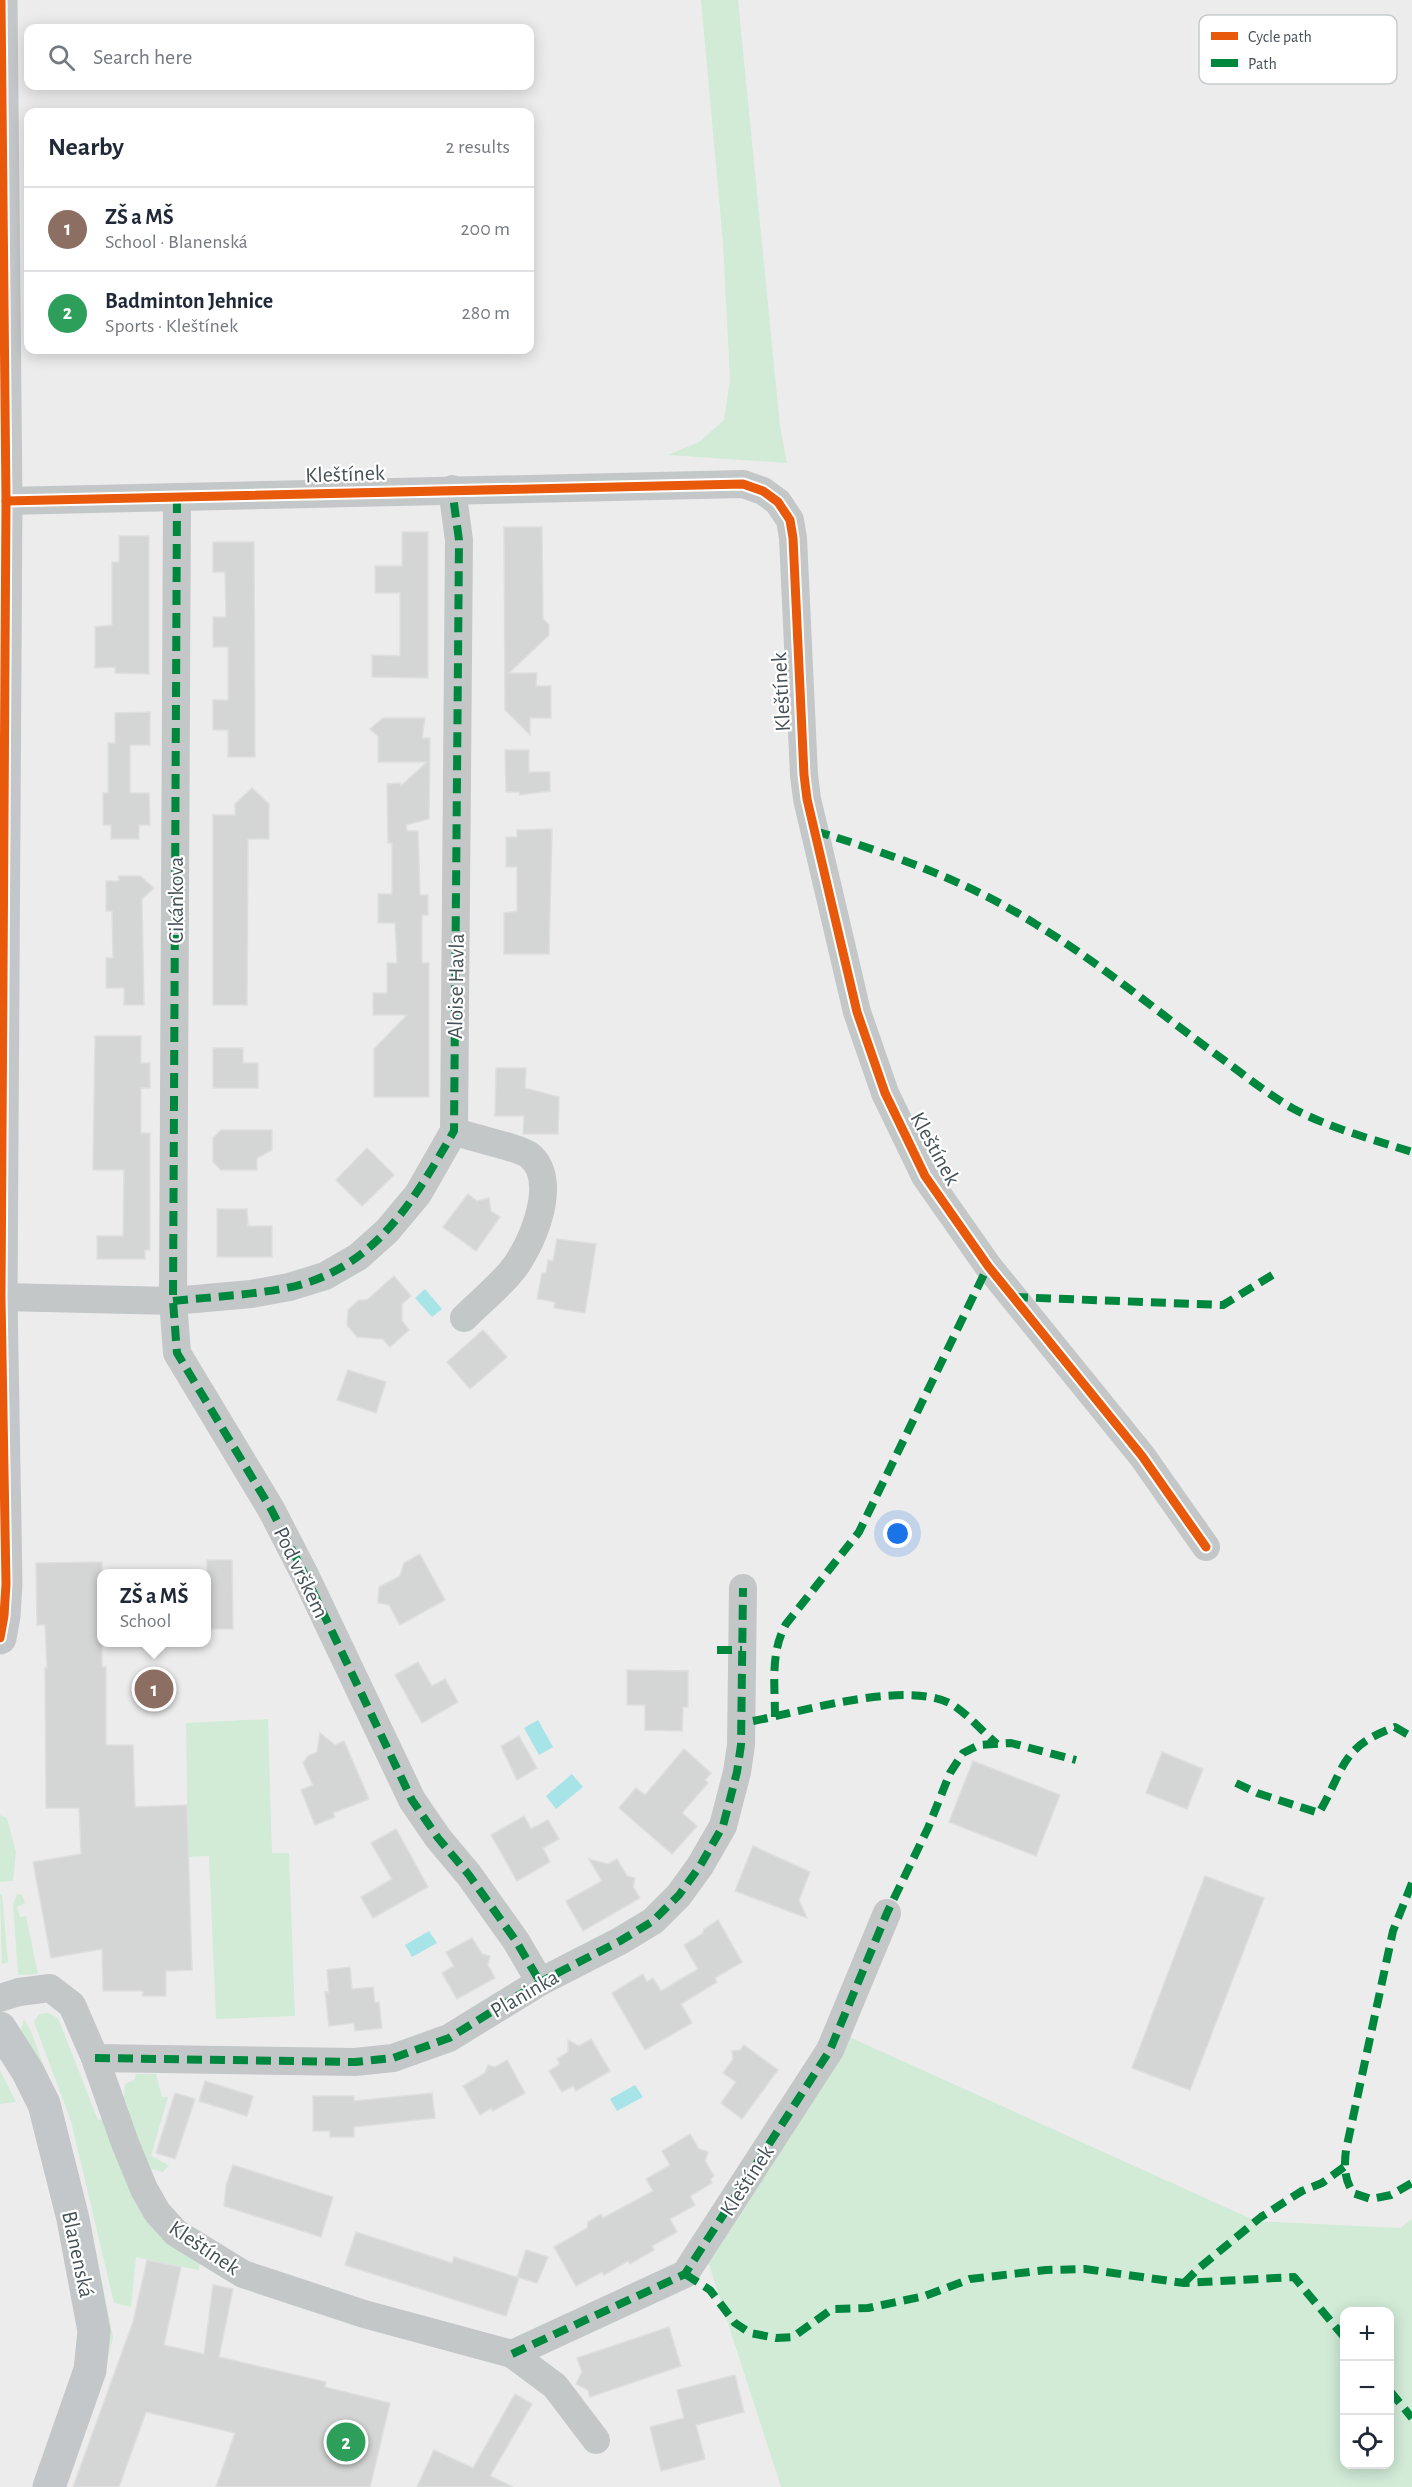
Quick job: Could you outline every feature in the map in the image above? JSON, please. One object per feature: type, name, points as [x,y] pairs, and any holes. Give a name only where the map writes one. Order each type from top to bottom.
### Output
[{"type":"street","points":[[0,1638],[6,1584],[1,1297],[6,501],[1,0]]},
{"type":"street","name":"Kleštínek","points":[[6,501],[743,484],[763,491],[778,502],[790,520],[793,538],[795,620],[807,799],[857,1012],[885,1094],[925,1176],[963,1230],[1013,1297],[1142,1456],[1206,1547]]},
{"type":"street","name":"Aloise Havla","points":[[173,1302],[251,1294],[289,1287],[325,1276],[358,1257],[387,1231],[418,1194],[454,1131],[459,540],[452,489]]},
{"type":"street","name":"Cikánkova","points":[[173,1302],[177,498]]},
{"type":"street","points":[[454,1131],[529,1155],[541,1172],[544,1199],[529,1244],[511,1272],[464,1318]]},
{"type":"street","points":[[1,1297],[173,1302]]},
{"type":"street","name":"Pod vrškem","points":[[173,1302],[177,1353],[271,1509],[306,1577],[412,1800],[516,1941],[540,1982]]},
{"type":"street","name":"Planinka","points":[[95,2058],[355,2062],[393,2058],[449,2038],[540,1982],[620,1941],[653,1921],[679,1895],[700,1866],[723,1826],[737,1772],[741,1745],[730,1650],[743,1588]]},
{"type":"street","name":"Kleštínek","points":[[512,2354],[685,2274],[830,2050],[887,1913]]},
{"type":"street","name":"Kleštínek","points":[[0,1998],[19,1992],[50,1989],[72,2005],[95,2058],[144,2189],[157,2212],[176,2233],[243,2274],[364,2314],[512,2354],[555,2386],[596,2440]]},
{"type":"street","name":"Blanenská","points":[[0,2028],[28,2072],[44,2104],[73,2219],[94,2331],[90,2370],[49,2487]]},
{"type":"green space","points":[[701,0],[738,0],[780,426],[787,463],[668,455],[699,442],[724,420],[730,380],[723,243]]},
{"type":"green space","points":[[268,1719],[272,1853],[289,1853],[295,2016],[216,2019],[209,1856],[188,1857],[186,1723]]},
{"type":"green space","points":[[0,1815],[7,1818],[16,1852],[13,1881],[0,1882]]},
{"type":"green space","points":[[0,1894],[2,1894],[8,1962],[2,1964]]},
{"type":"green space","points":[[17,1894],[22,1895],[25,1903],[17,1907],[20,1917],[26,1916],[38,1974],[18,1975],[13,1905]]},
{"type":"green space","points":[[48,2013],[58,2018],[98,2120],[103,2119],[200,2263],[198,2270],[136,2257],[131,2307],[114,2303],[71,2121],[34,2022],[39,2014]]},
{"type":"green space","points":[[24,2019],[31,2031],[67,2131],[97,2256],[113,2337],[102,2382],[21,2030]]},
{"type":"green space","points":[[836,2031],[1256,2221],[1400,2228],[1412,2219],[1412,2487],[781,2487],[699,2234]]},
{"type":"green space","points":[[0,2070],[16,2102],[0,2104]]},
{"type":"green space","points":[[136,2074],[156,2074],[162,2097],[168,2097],[151,2156],[169,2165],[163,2172],[145,2167],[124,2113],[129,2110],[124,2098],[125,2084],[134,2080]]},
{"type":"water","points":[[425,1289],[442,1309],[432,1317],[415,1298]]},
{"type":"water","points":[[538,1720],[553,1747],[539,1755],[524,1728]]},
{"type":"water","points":[[572,1774],[583,1787],[556,1809],[546,1796]]},
{"type":"water","points":[[429,1931],[437,1943],[412,1957],[405,1945]]},
{"type":"water","points":[[635,2085],[643,2097],[617,2111],[610,2099]]},
{"type":"building","points":[[504,527],[542,527],[543,619],[549,625],[549,635],[509,673],[537,673],[536,686],[551,686],[551,718],[530,718],[530,735],[505,710]]},
{"type":"building","points":[[402,532],[428,532],[428,678],[372,677],[372,655],[400,656],[400,593],[375,593],[375,566],[402,566]]},
{"type":"building","points":[[119,536],[149,536],[149,674],[115,673],[115,667],[95,668],[95,627],[112,625],[112,562],[119,562]]},
{"type":"building","points":[[213,542],[254,542],[255,757],[228,757],[228,730],[213,730],[213,700],[228,700],[228,647],[213,647],[213,617],[226,617],[225,572],[213,572]]},
{"type":"building","points":[[150,712],[150,745],[130,745],[130,793],[149,793],[150,825],[139,825],[139,839],[111,839],[111,825],[103,825],[103,793],[108,793],[108,743],[115,743],[115,713]]},
{"type":"building","points":[[383,718],[425,718],[422,738],[430,738],[429,819],[406,825],[407,831],[418,831],[420,895],[428,895],[428,915],[422,915],[422,963],[429,963],[429,1097],[374,1097],[374,1049],[407,1015],[373,1015],[373,993],[387,993],[387,963],[397,963],[395,923],[378,923],[378,894],[392,894],[392,843],[388,843],[387,784],[400,783],[401,786],[427,762],[378,762],[378,736],[370,729]]},
{"type":"building","points":[[505,750],[529,750],[529,772],[550,772],[550,791],[520,795],[519,792],[506,792]]},
{"type":"building","points":[[252,788],[269,804],[269,839],[248,839],[247,1005],[213,1005],[213,815],[235,815],[235,804]]},
{"type":"building","points":[[552,829],[549,954],[504,954],[504,913],[517,911],[517,867],[506,867],[506,837],[517,837],[517,830]]},
{"type":"building","points":[[119,876],[140,876],[154,888],[142,899],[144,1005],[124,1005],[124,988],[106,988],[106,958],[113,958],[112,911],[106,911],[106,881],[119,881]]},
{"type":"building","points":[[95,1036],[141,1036],[141,1063],[150,1063],[150,1088],[141,1088],[141,1133],[150,1133],[150,1250],[145,1250],[145,1259],[97,1259],[97,1236],[123,1236],[124,1170],[93,1170]]},
{"type":"building","points":[[213,1048],[243,1048],[243,1063],[258,1063],[258,1088],[213,1088]]},
{"type":"building","points":[[496,1068],[526,1068],[525,1088],[559,1097],[558,1134],[523,1134],[524,1116],[495,1116]]},
{"type":"building","points":[[221,1130],[272,1130],[272,1150],[257,1158],[257,1170],[221,1170],[213,1162],[213,1138]]},
{"type":"building","points":[[367,1148],[394,1175],[362,1206],[336,1180]]},
{"type":"building","points":[[468,1194],[477,1201],[489,1198],[491,1211],[500,1217],[476,1251],[443,1227]]},
{"type":"building","points":[[217,1209],[247,1209],[248,1226],[272,1226],[272,1257],[217,1257]]},
{"type":"building","points":[[557,1239],[596,1244],[585,1313],[554,1308],[555,1302],[537,1299],[542,1273],[546,1273],[548,1260],[553,1261]]},
{"type":"building","points":[[394,1276],[411,1296],[402,1304],[402,1321],[409,1330],[390,1347],[383,1339],[357,1337],[347,1325],[348,1310],[359,1300],[367,1300]]},
{"type":"building","points":[[483,1330],[507,1357],[470,1389],[447,1362]]},
{"type":"building","points":[[348,1370],[386,1382],[376,1413],[337,1400]]},
{"type":"building","points":[[420,1554],[445,1600],[400,1625],[389,1605],[378,1603],[379,1587],[400,1576],[404,1563]]},
{"type":"building","points":[[207,1560],[232,1560],[233,1629],[211,1629],[211,1569],[207,1569]]},
{"type":"building","points":[[102,1562],[102,1569],[97,1569],[97,1647],[102,1647],[102,1667],[106,1667],[106,1745],[133,1745],[135,1807],[187,1805],[192,1970],[166,1971],[166,1996],[143,1996],[143,1991],[103,1991],[102,1949],[51,1958],[33,1862],[81,1854],[79,1808],[46,1808],[45,1668],[47,1668],[45,1625],[37,1625],[36,1563]]},
{"type":"building","points":[[418,1662],[432,1686],[445,1679],[458,1702],[422,1723],[395,1675]]},
{"type":"building","points":[[627,1670],[688,1671],[688,1707],[683,1707],[682,1731],[645,1730],[645,1705],[627,1705]]},
{"type":"building","points":[[320,1733],[335,1745],[344,1741],[369,1799],[333,1813],[335,1817],[315,1825],[301,1790],[313,1785],[303,1763],[308,1756],[317,1752]]},
{"type":"building","points":[[519,1736],[537,1768],[517,1780],[501,1746]]},
{"type":"building","points":[[684,1749],[711,1773],[705,1780],[708,1783],[682,1813],[697,1826],[672,1854],[619,1808],[636,1788],[645,1795]]},
{"type":"building","points":[[1162,1752],[1203,1769],[1187,1809],[1146,1793]]},
{"type":"building","points":[[973,1761],[1060,1795],[1036,1856],[949,1822]]},
{"type":"building","points":[[524,1816],[531,1829],[548,1820],[559,1839],[543,1848],[550,1862],[517,1881],[491,1835]]},
{"type":"building","points":[[396,1829],[428,1887],[373,1918],[361,1897],[392,1879],[371,1843]]},
{"type":"building","points":[[753,1846],[810,1872],[799,1900],[807,1918],[735,1891]]},
{"type":"building","points":[[589,1859],[608,1864],[617,1859],[627,1876],[635,1878],[633,1887],[640,1898],[583,1931],[566,1901],[602,1881]]},
{"type":"building","points":[[1205,1876],[1264,1898],[1190,2090],[1132,2068]]},
{"type":"building","points":[[718,1920],[742,1962],[715,1978],[717,1982],[681,2004],[692,2023],[645,2050],[612,1993],[643,1974],[647,1982],[653,1978],[661,1991],[698,1969],[684,1945],[702,1934],[704,1929]]},
{"type":"building","points":[[472,1938],[482,1954],[490,1956],[488,1965],[495,1978],[457,1999],[442,1973],[454,1966],[446,1952]]},
{"type":"building","points":[[350,1967],[352,1989],[373,1987],[375,2003],[379,2002],[382,2028],[355,2031],[354,2023],[329,2026],[325,1992],[329,1992],[327,1970]]},
{"type":"building","points":[[591,2039],[610,2071],[576,2091],[573,2086],[562,2092],[549,2071],[560,2064],[557,2059],[568,2052],[568,2040],[579,2046]]},
{"type":"building","points":[[744,2045],[778,2070],[742,2119],[721,2103],[736,2082],[723,2073],[733,2059],[732,2051],[740,2050]]},
{"type":"building","points":[[507,2060],[525,2093],[493,2111],[491,2108],[480,2115],[463,2086],[485,2073],[488,2065],[495,2067]]},
{"type":"building","points":[[205,2081],[253,2096],[247,2116],[199,2101]]},
{"type":"building","points":[[175,2093],[195,2099],[175,2159],[156,2153]]},
{"type":"building","points":[[432,2093],[435,2118],[354,2127],[354,2137],[330,2137],[330,2131],[313,2131],[313,2096],[354,2096],[354,2101]]},
{"type":"building","points":[[690,2134],[699,2149],[708,2152],[705,2161],[714,2176],[710,2179],[712,2183],[690,2196],[695,2205],[670,2219],[677,2232],[652,2246],[654,2250],[630,2264],[628,2261],[604,2275],[602,2272],[576,2286],[554,2247],[587,2228],[588,2222],[601,2214],[603,2218],[653,2191],[646,2179],[670,2165],[662,2151]]},
{"type":"building","points":[[233,2165],[333,2197],[321,2237],[224,2206],[226,2186]]},
{"type":"building","points":[[356,2232],[452,2263],[454,2257],[519,2278],[506,2316],[345,2265]]},
{"type":"building","points":[[526,2250],[548,2257],[537,2283],[517,2277]]},
{"type":"building","points":[[147,2260],[181,2267],[164,2345],[204,2354],[213,2285],[233,2289],[219,2357],[326,2382],[325,2387],[390,2403],[370,2487],[216,2487],[235,2433],[146,2412],[119,2487],[73,2487],[133,2322]]},
{"type":"building","points":[[669,2327],[681,2366],[590,2397],[588,2390],[576,2384],[582,2372],[577,2358]]},
{"type":"building","points":[[735,2375],[744,2412],[696,2425],[705,2459],[661,2471],[650,2427],[684,2418],[677,2390]]},
{"type":"building","points":[[515,2394],[532,2404],[490,2476],[513,2487],[417,2487],[434,2450],[473,2468]]},
{"type":"marked path","points":[[173,1301],[287,1288],[317,1279],[344,1266],[367,1249],[406,1207],[454,1131],[459,540],[452,489]]},
{"type":"marked path","points":[[177,498],[173,1301],[177,1353],[271,1509],[306,1577],[412,1800],[516,1941],[540,1982]]},
{"type":"marked path","points":[[815,831],[929,870],[985,895],[1082,954],[1271,1095],[1292,1108],[1336,1127],[1412,1152]]},
{"type":"marked path","points":[[775,1717],[775,1658],[786,1624],[859,1532],[988,1266]]},
{"type":"marked path","points":[[1013,1297],[1223,1305],[1279,1271]]},
{"type":"marked path","points":[[95,2058],[355,2062],[393,2058],[449,2038],[540,1982],[620,1941],[653,1921],[679,1895],[700,1866],[723,1826],[737,1772],[741,1745],[743,1588]]},
{"type":"marked path","points":[[717,1650],[742,1650]]},
{"type":"marked path","points":[[753,1721],[857,1699],[913,1695],[937,1699],[956,1707],[997,1744]]},
{"type":"marked path","points":[[1236,1783],[1257,1793],[1319,1813],[1340,1771],[1354,1751],[1377,1735],[1395,1727],[1412,1737]]},
{"type":"marked path","points":[[512,2354],[685,2274],[830,2050],[887,1913],[928,1828],[950,1773],[963,1753],[979,1745],[1011,1743],[1076,1760]]},
{"type":"marked path","points":[[1412,1883],[1393,1931],[1346,2150],[1345,2167],[1346,2177],[1353,2193],[1371,2199],[1391,2195],[1412,2183]]},
{"type":"marked path","points":[[1184,2283],[1261,2217],[1302,2191],[1322,2183],[1344,2167]]},
{"type":"marked path","points":[[685,2274],[710,2290],[735,2323],[750,2333],[776,2338],[793,2337],[832,2309],[868,2308],[925,2296],[970,2279],[1046,2270],[1085,2269],[1184,2283],[1294,2277],[1340,2332]]},
{"type":"marked path","points":[[1394,2396],[1412,2418]]},
{"type":"cycle path","points":[[0,1638],[6,1584],[1,1297],[6,501],[1,0]]},
{"type":"cycle path","points":[[6,501],[743,484],[763,491],[778,502],[790,520],[793,538],[807,799],[857,1012],[885,1093],[925,1176],[988,1266],[1142,1456],[1206,1547]]},
{"type":"place","name":"ZŠ a MŠ","points":[[154,1689]]},
{"type":"place","name":"Badminton Jehnice","points":[[346,2442]]}]
